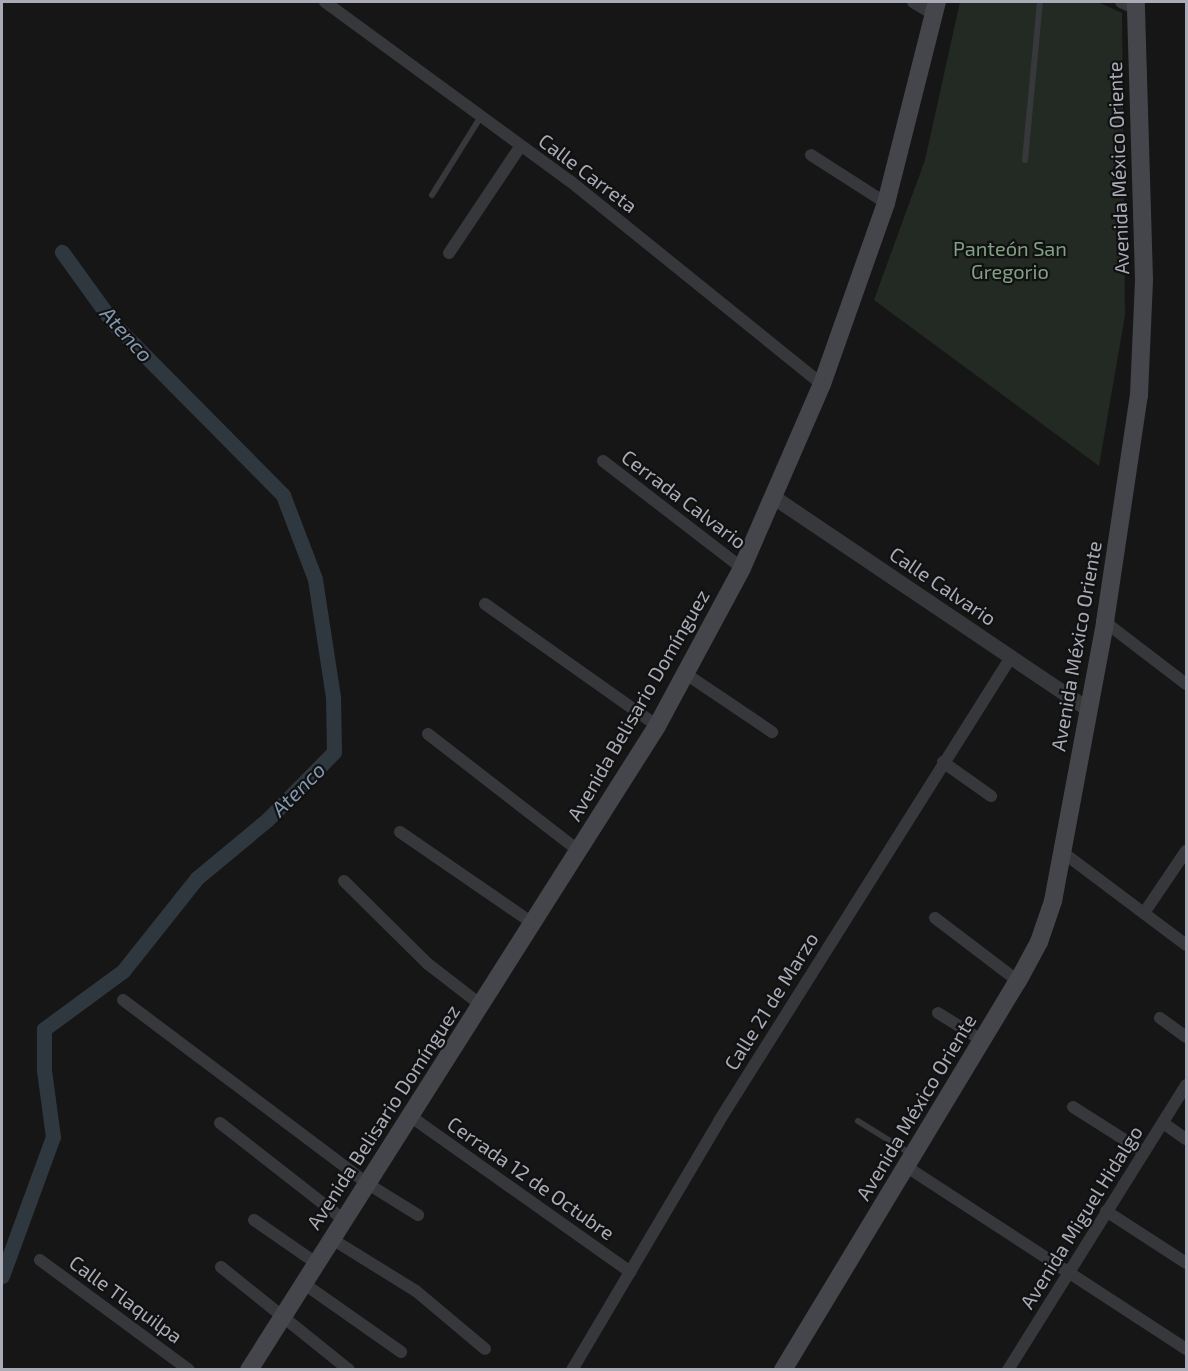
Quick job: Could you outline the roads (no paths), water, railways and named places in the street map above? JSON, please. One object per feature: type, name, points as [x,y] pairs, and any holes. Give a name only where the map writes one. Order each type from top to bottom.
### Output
[{"type":"main road","name":"Avenida México Oriente","points":[[783,1370],[983,1041],[1018,981],[1047,923],[1105,622],[1132,454],[1144,335],[1131,4]]},
{"type":"main road","name":"Avenida Belisario Domínguez","points":[[249,1370],[534,924],[657,726],[742,568],[775,498],[822,384],[886,203],[936,8]]},
{"type":"street","name":"Calle Carreta","points":[[325,2],[480,118],[570,181],[822,384]]},
{"type":"street","points":[[913,2],[936,8]]},
{"type":"street","points":[[449,253],[520,147]]},
{"type":"street","points":[[811,154],[886,203]]},
{"type":"street","name":"Cerrada Calvario","points":[[603,461],[742,568]]},
{"type":"street","name":"Calle Calvario","points":[[775,498],[1088,709]]},
{"type":"street","points":[[485,604],[657,726]]},
{"type":"street","points":[[1105,622],[1186,684]]},
{"type":"street","name":"Calle 21 de Marzo","points":[[572,1370],[943,762],[1011,657]]},
{"type":"street","points":[[686,674],[772,732]]},
{"type":"street","points":[[428,734],[579,851]]},
{"type":"street","points":[[943,762],[991,796]]},
{"type":"street","points":[[400,832],[534,924]]},
{"type":"street","points":[[1061,851],[1186,945]]},
{"type":"street","points":[[1144,913],[1186,851]]},
{"type":"street","points":[[344,881],[428,964],[482,1005]]},
{"type":"street","points":[[935,918],[1018,981]]},
{"type":"street","points":[[123,1000],[368,1184],[418,1215]]},
{"type":"street","points":[[938,1013],[983,1041]]},
{"type":"street","points":[[1160,1018],[1186,1037]]},
{"type":"street","name":"Avenida Miguel Hidalgo","points":[[1008,1370],[1186,1085]]},
{"type":"street","points":[[1073,1107],[1144,1152]]},
{"type":"street","name":"Cerrada 12 de Octubre","points":[[410,1116],[630,1272]]},
{"type":"street","points":[[220,1123],[345,1220]]},
{"type":"street","points":[[1163,1123],[1186,1139]]},
{"type":"street","points":[[910,1162],[1070,1273],[1186,1349]]},
{"type":"street","points":[[1106,1211],[1186,1263]]},
{"type":"street","points":[[254,1220],[316,1263]]},
{"type":"street","points":[[332,1239],[416,1292],[485,1349]]},
{"type":"street","name":"Calle Tlaquilpa","points":[[40,1260],[189,1370]]},
{"type":"street","points":[[221,1267],[349,1370]]},
{"type":"street","points":[[303,1283],[401,1352]]},
{"type":"lane","points":[[1025,160],[1040,2]]},
{"type":"lane","points":[[432,195],[480,118]]},
{"type":"lane","points":[[858,1121],[910,1162]]},
{"type":"waterway","name":"Atenco","points":[[2,1276],[53,1137],[44,1070],[44,1029],[123,971],[197,878],[268,819],[334,752],[333,697],[315,579],[283,495],[114,324],[62,252]]},
{"type":"park label","name":"Panteón San Gregorio","points":[[1010,260]]}]
